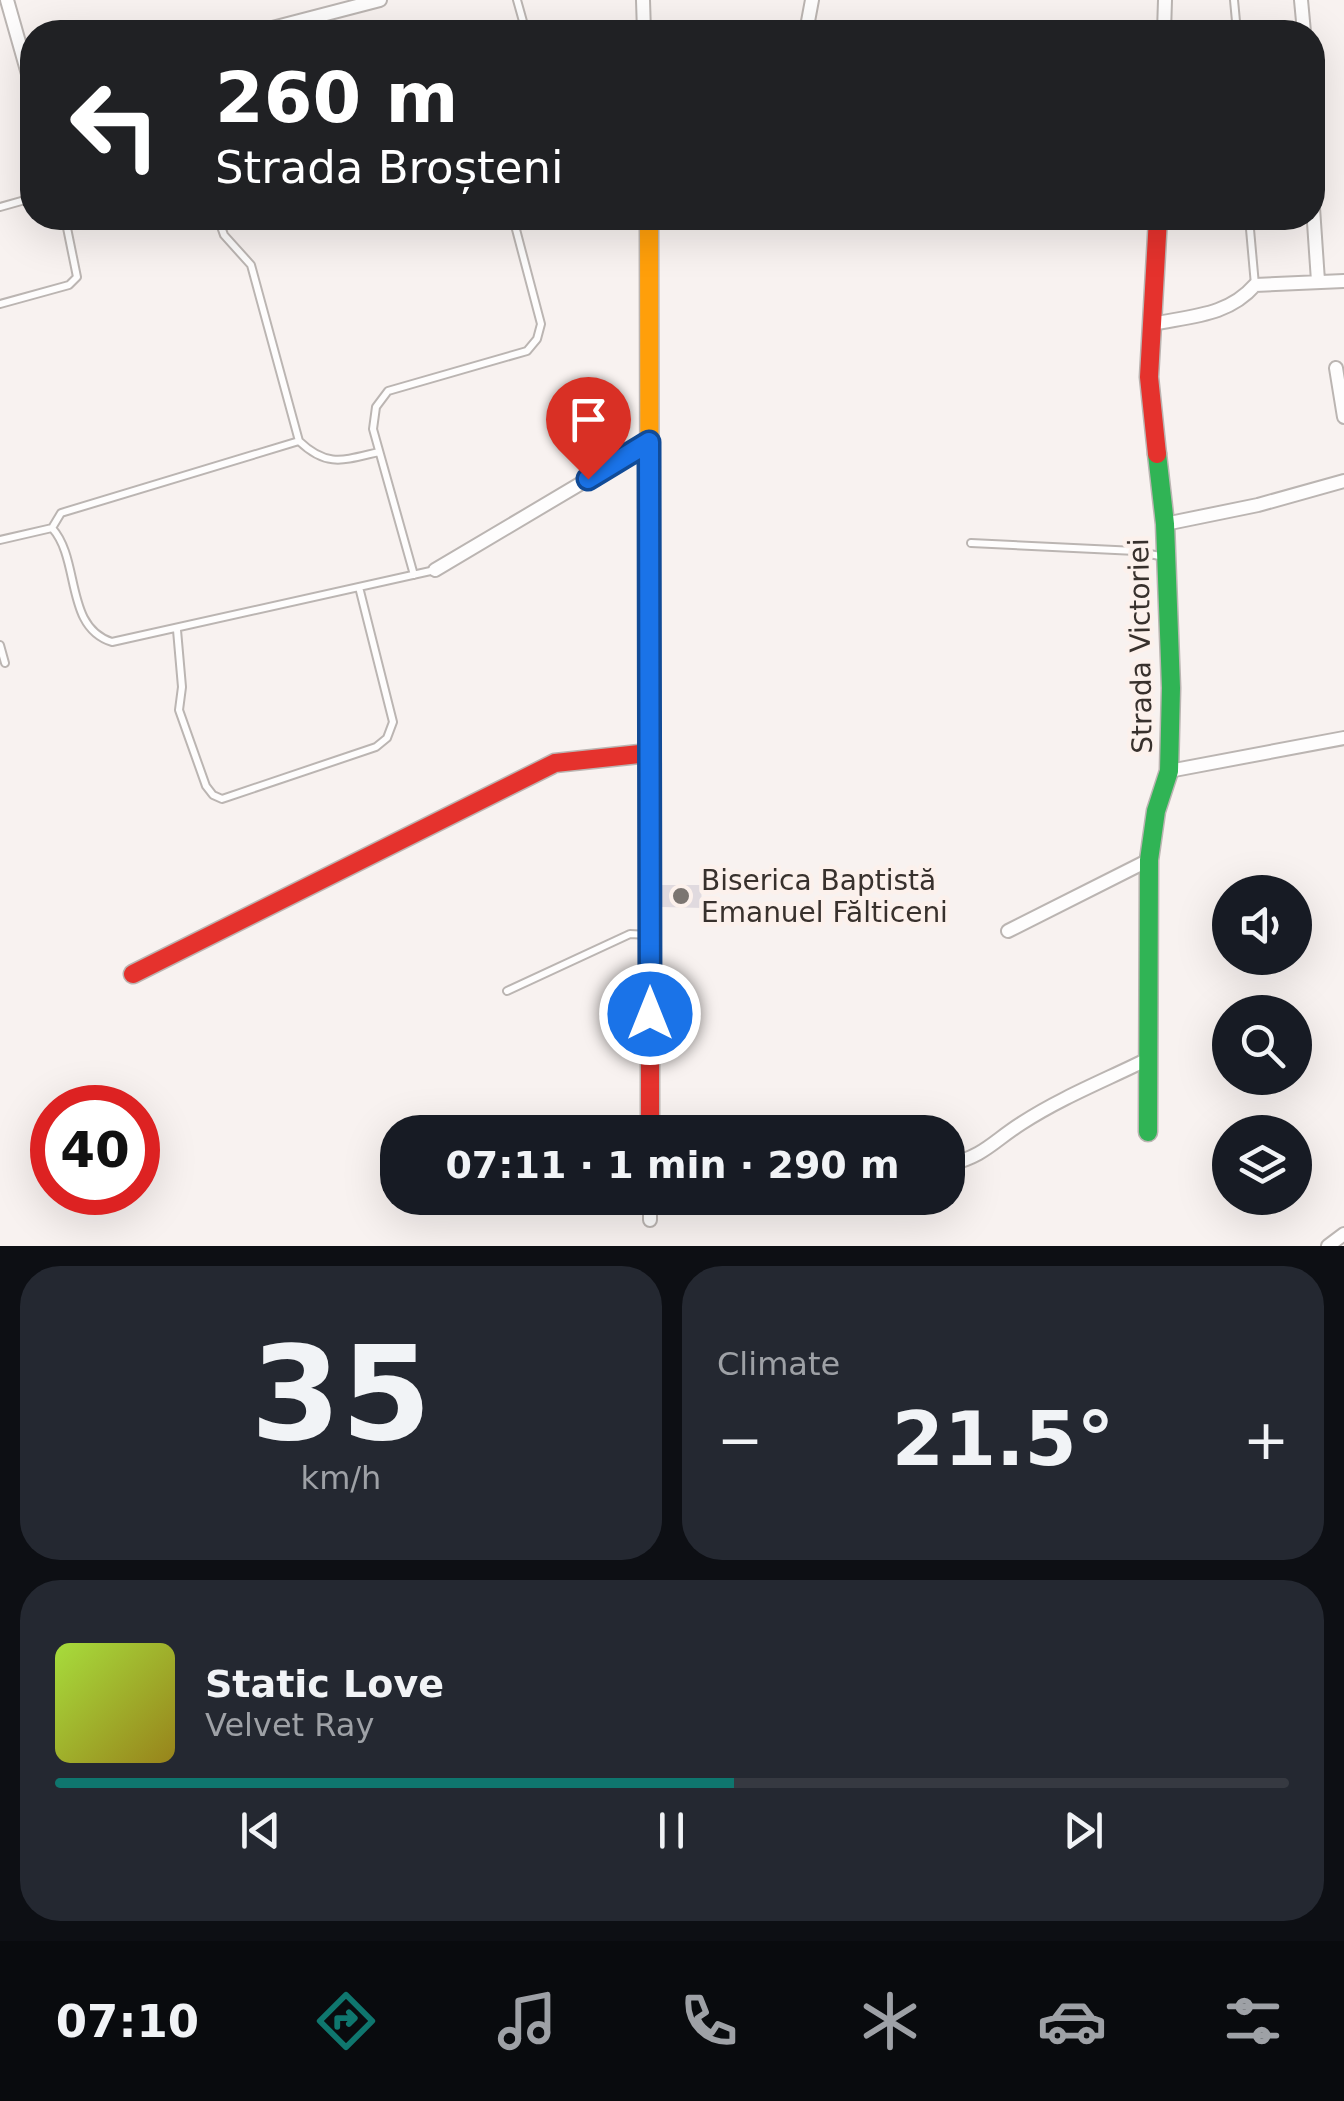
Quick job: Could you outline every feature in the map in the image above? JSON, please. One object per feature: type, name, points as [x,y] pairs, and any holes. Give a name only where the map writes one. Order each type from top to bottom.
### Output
[{"type":"street","points":[[7,0],[20,46]]},
{"type":"street","points":[[303,20],[376,1]]},
{"type":"street","points":[[649,230],[650,1115]]},
{"type":"street","name":"Strada Victoriei","points":[[1148,1132],[1149,860],[1156,811],[1169,771],[1168,558],[1150,394],[1157,230]]},
{"type":"street","points":[[1314,230],[1318,281]]},
{"type":"street","points":[[1152,324],[1228,308],[1241,302],[1255,285],[1344,281]]},
{"type":"street","points":[[1336,368],[1344,417]]},
{"type":"street","points":[[436,570],[649,442]]},
{"type":"street","points":[[1166,524],[1258,505],[1344,481]]},
{"type":"street","points":[[1169,771],[1344,738]]},
{"type":"street","points":[[133,974],[555,763],[649,753]]},
{"type":"street","points":[[1008,931],[1149,860]]},
{"type":"street","points":[[965,1160],[1021,1123],[1150,1058]]},
{"type":"street","points":[[650,1215],[650,1220]]},
{"type":"street","points":[[1328,1246],[1344,1234]]},
{"type":"lane","points":[[0,304],[69,285],[77,278],[67,230]]},
{"type":"lane","points":[[222,230],[251,265],[298,441],[312,454],[335,462],[379,452]]},
{"type":"lane","points":[[414,575],[373,430],[376,407],[388,390],[527,351],[538,339],[541,324],[516,230]]},
{"type":"lane","points":[[1250,230],[1255,285]]},
{"type":"lane","points":[[0,540],[52,528],[61,512],[298,441]]},
{"type":"lane","points":[[52,528],[64,546],[84,619],[92,632],[101,639],[123,642],[436,570]]},
{"type":"lane","points":[[971,543],[1136,551],[1168,558]]},
{"type":"lane","points":[[177,630],[180,710],[206,786],[222,799],[376,747],[387,738],[393,722],[360,588]]},
{"type":"lane","points":[[0,645],[5,663]]},
{"type":"lane","points":[[507,991],[630,934],[650,934]]},
{"type":"building","name":"Biserica Baptistă Emanuel Fălticeni","points":[[662,885],[701,885],[702,908],[662,907]]},
{"type":"traffic: fast","points":[[1148,1132],[1149,860],[1156,811],[1169,771],[1171,688],[1165,524],[1157,454]]},
{"type":"traffic: slow","points":[[649,230],[650,788]]},
{"type":"traffic: jam","points":[[1157,230],[1149,377],[1157,454]]},
{"type":"traffic: jam","points":[[133,974],[555,763],[649,753]]},
{"type":"traffic: jam","points":[[650,788],[650,1115]]},
{"type":"place","name":"Biserica Baptistă Emanuel Fălticeni","points":[[681,896]]},
{"type":"route","points":[[588,479],[649,442],[650,1014]]}]
